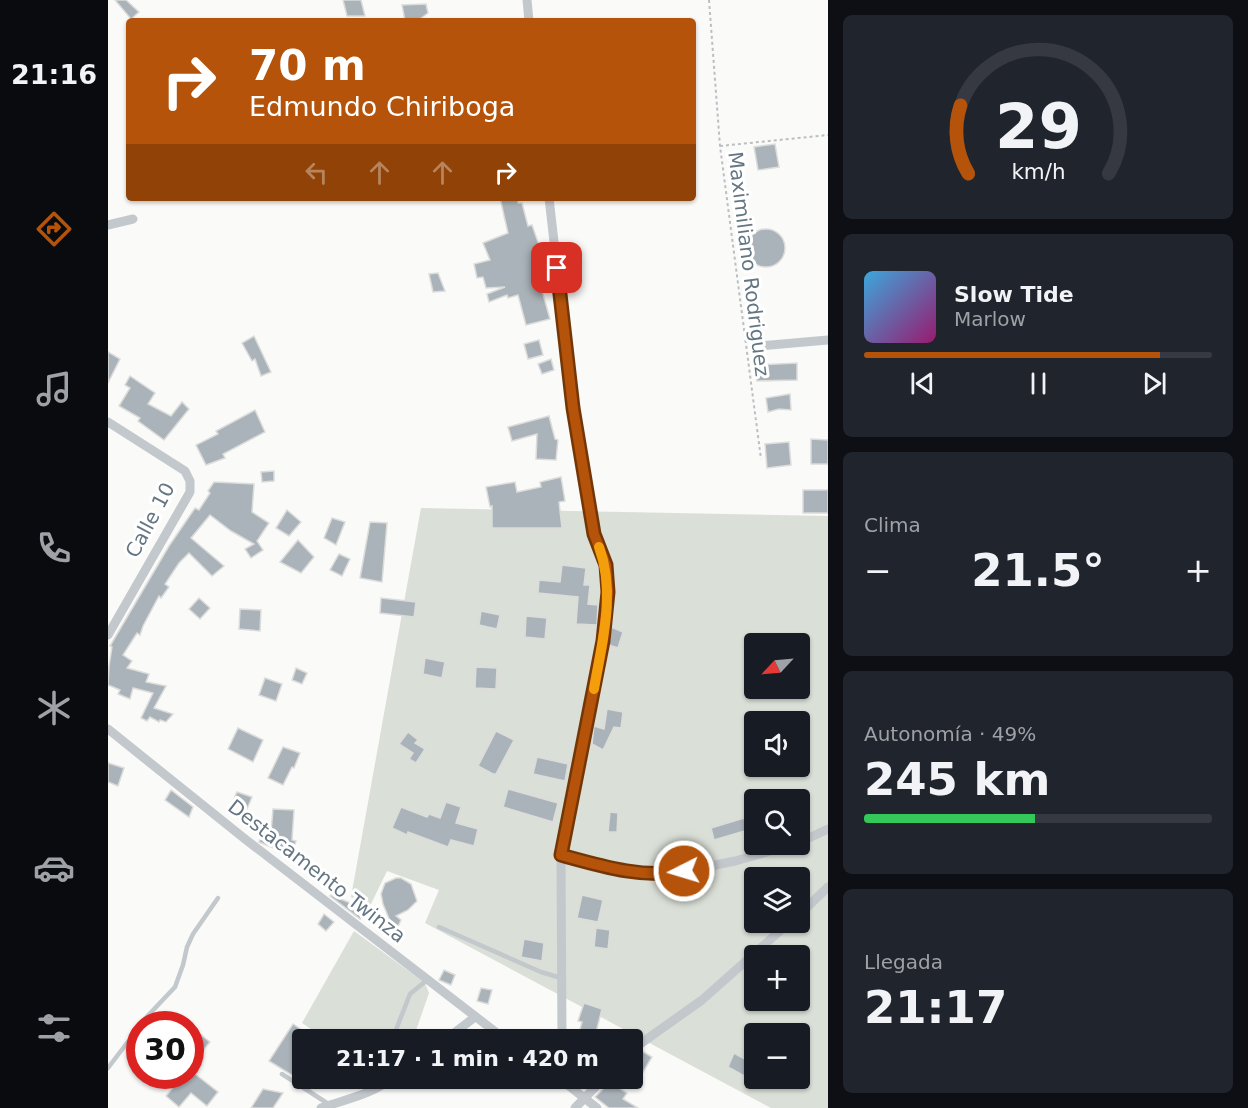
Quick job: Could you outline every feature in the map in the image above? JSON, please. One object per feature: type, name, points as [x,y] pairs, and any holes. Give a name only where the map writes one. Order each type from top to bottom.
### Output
[{"type":"street","points":[[527,0],[529,18]]},
{"type":"street","points":[[549,201],[573,408],[594,534],[606,565],[608,592],[603,641],[561,855],[561,1029]]},
{"type":"street","points":[[108,225],[133,219]]},
{"type":"street","points":[[758,346],[828,340]]},
{"type":"street","name":"Calle 10","points":[[108,422],[185,471],[190,482],[190,492],[108,635]]},
{"type":"street","name":"Destacamento Twinza","points":[[108,729],[245,839],[491,1029]]},
{"type":"street","points":[[810,837],[828,829]]},
{"type":"street","points":[[561,855],[616,870],[666,875],[756,855]]},
{"type":"street","points":[[810,904],[828,887]]},
{"type":"street","points":[[643,1042],[702,1000],[778,933]]},
{"type":"street","points":[[459,1029],[475,1017]]},
{"type":"street","points":[[326,1106],[357,1098],[376,1089]]},
{"type":"street","points":[[573,1089],[597,1108]]},
{"type":"street","points":[[575,1108],[594,1089]]},
{"type":"lane","points":[[153,1011],[175,987],[193,934],[218,898]]},
{"type":"lane","points":[[439,927],[541,972],[561,978]]},
{"type":"lane","points":[[396,1029],[410,994],[427,980]]},
{"type":"lane","points":[[108,1068],[126,1044]]},
{"type":"lane","points":[[282,1074],[326,1106]]},
{"type":"path","name":"Maximiliano Rodriguez","points":[[709,0],[720,146],[761,459]]},
{"type":"path","points":[[720,146],[828,135]]},
{"type":"shaded area","points":[[421,508],[828,516],[828,1108],[771,1108],[643,1040],[643,1029],[623,1029],[425,923],[439,890],[387,871],[369,908],[351,897]]},
{"type":"shaded area","points":[[354,931],[425,983],[429,993],[416,1029],[311,1029],[302,1023]]},
{"type":"building","points":[[115,0],[126,0],[139,12],[130,18]]},
{"type":"building","points":[[343,0],[361,0],[365,16],[347,16]]},
{"type":"building","points":[[426,4],[428,13],[421,18],[404,18],[402,5]]},
{"type":"building","points":[[775,144],[779,167],[758,170],[754,147]]},
{"type":"building","points":[[501,201],[518,201],[522,203],[528,226],[532,225],[540,248],[542,248],[543,265],[539,266],[544,286],[541,287],[550,319],[526,325],[518,295],[508,298],[507,295],[489,302],[487,294],[505,287],[486,288],[483,277],[477,278],[474,264],[490,260],[483,243],[508,233]]},
{"type":"building","points":[[766,229],[779,235],[785,248],[779,261],[766,267],[753,261],[747,248],[753,235]]},
{"type":"building","points":[[438,273],[445,291],[433,292],[429,274]]},
{"type":"building","points":[[254,336],[271,372],[261,376],[255,359],[252,361],[242,343]]},
{"type":"building","points":[[539,340],[543,355],[528,359],[524,344]]},
{"type":"building","points":[[108,352],[120,359],[108,383]]},
{"type":"building","points":[[551,359],[554,370],[542,374],[538,364]]},
{"type":"building","points":[[797,363],[797,380],[757,381],[756,365]]},
{"type":"building","points":[[130,376],[155,393],[148,404],[171,416],[182,402],[189,409],[164,440],[138,421],[140,418],[119,406],[130,388],[125,385]]},
{"type":"building","points":[[790,394],[791,410],[779,409],[768,412],[766,398]]},
{"type":"building","points":[[255,410],[265,432],[223,454],[225,458],[206,465],[196,445],[218,434],[216,431]]},
{"type":"building","points":[[549,416],[555,439],[558,440],[556,460],[536,459],[537,434],[512,441],[508,427]]},
{"type":"building","points":[[811,439],[828,440],[828,464],[811,464]]},
{"type":"building","points":[[789,442],[791,465],[767,468],[765,444]]},
{"type":"building","points":[[274,471],[274,481],[262,482],[261,472]]},
{"type":"building","points":[[561,477],[565,501],[559,502],[562,528],[492,528],[492,506],[490,507],[486,487],[515,482],[517,492],[541,487],[540,482]]},
{"type":"building","points":[[214,482],[254,484],[252,512],[269,523],[257,541],[263,550],[251,558],[245,549],[254,544],[231,531],[210,515],[191,538],[224,566],[212,576],[189,553],[165,584],[169,587],[161,598],[159,596],[140,635],[137,633],[123,655],[132,661],[127,668],[149,674],[146,682],[166,686],[154,708],[173,714],[166,722],[160,720],[159,722],[150,717],[147,721],[141,718],[153,693],[133,688],[130,699],[118,694],[120,690],[108,685],[112,647],[110,646],[169,546],[195,508],[199,510]]},
{"type":"building","points":[[803,490],[828,490],[828,513],[803,513]]},
{"type":"building","points":[[287,510],[301,522],[289,536],[276,528]]},
{"type":"building","points":[[332,518],[345,522],[336,545],[324,538]]},
{"type":"building","points":[[370,522],[387,523],[382,582],[360,578]]},
{"type":"building","points":[[298,540],[314,557],[301,573],[280,562]]},
{"type":"building","points":[[339,554],[350,559],[342,576],[330,570]]},
{"type":"building","points":[[562,565],[586,568],[584,585],[590,585],[588,604],[598,605],[597,625],[576,624],[578,597],[538,593],[539,580],[560,582]]},
{"type":"building","points":[[199,598],[210,608],[200,619],[189,609]]},
{"type":"building","points":[[381,598],[416,602],[414,617],[380,613]]},
{"type":"building","points":[[240,609],[261,610],[260,631],[239,629]]},
{"type":"building","points":[[481,611],[500,615],[497,629],[479,625]]},
{"type":"building","points":[[526,616],[547,618],[545,639],[525,637]]},
{"type":"building","points":[[611,627],[623,632],[618,648],[609,645]]},
{"type":"building","points":[[425,658],[445,662],[442,678],[423,674]]},
{"type":"building","points":[[476,667],[497,668],[496,689],[475,688]]},
{"type":"building","points":[[296,668],[307,673],[302,684],[292,680]]},
{"type":"building","points":[[265,678],[282,684],[276,701],[259,695]]},
{"type":"building","points":[[607,709],[623,712],[621,728],[614,727],[603,750],[592,744],[594,726],[604,729]]},
{"type":"building","points":[[238,728],[263,740],[253,762],[228,749]]},
{"type":"building","points":[[496,731],[514,740],[496,774],[493,774],[478,766]]},
{"type":"building","points":[[408,732],[418,740],[415,743],[425,749],[416,763],[409,759],[413,753],[399,744]]},
{"type":"building","points":[[283,747],[300,753],[283,785],[268,778]]},
{"type":"building","points":[[537,757],[568,764],[565,781],[533,774]]},
{"type":"building","points":[[108,763],[124,768],[118,786],[108,782]]},
{"type":"building","points":[[508,789],[558,803],[553,822],[503,807]]},
{"type":"building","points":[[171,790],[193,807],[189,817],[165,800]]},
{"type":"building","points":[[237,792],[252,797],[247,809],[232,803]]},
{"type":"building","points":[[446,802],[461,807],[456,823],[478,829],[474,846],[451,840],[448,847],[408,832],[407,835],[392,828],[401,807],[427,817],[429,814],[440,818]]},
{"type":"building","points":[[273,809],[294,810],[292,840],[296,841],[291,855],[259,842],[264,829],[271,832]]},
{"type":"building","points":[[610,812],[618,813],[617,832],[608,832]]},
{"type":"building","points":[[744,818],[744,831],[714,840],[711,828]]},
{"type":"building","points":[[401,878],[411,884],[417,901],[408,910],[396,916],[401,920],[395,933],[381,894],[385,883]]},
{"type":"building","points":[[582,895],[603,900],[598,922],[577,918]]},
{"type":"building","points":[[330,896],[365,909],[360,919]]},
{"type":"building","points":[[324,914],[334,922],[326,931],[318,924]]},
{"type":"building","points":[[596,928],[610,930],[608,949],[594,947]]},
{"type":"building","points":[[524,939],[544,943],[542,961],[521,957]]},
{"type":"building","points":[[444,970],[455,975],[451,985],[439,980]]},
{"type":"building","points":[[481,988],[492,990],[488,1004],[477,1001]]},
{"type":"building","points":[[584,1003],[602,1009],[597,1029],[580,1029],[582,1022],[578,1021]]},
{"type":"building","points":[[293,1024],[300,1029],[292,1029],[292,1075],[269,1061]]},
{"type":"building","points":[[204,1037],[210,1042],[204,1049]]},
{"type":"building","points":[[643,1052],[652,1057],[643,1072]]},
{"type":"building","points":[[734,1053],[744,1058],[744,1076],[728,1067]]},
{"type":"building","points":[[204,1081],[218,1092],[207,1106],[191,1093],[179,1107],[166,1096],[172,1089],[204,1089]]},
{"type":"building","points":[[263,1089],[283,1093],[273,1108],[251,1108]]},
{"type":"building","points":[[603,1089],[621,1089],[627,1093],[623,1099],[638,1108],[609,1108],[595,1097]]},
{"type":"slow traffic","points":[[594,689],[607,614],[608,592],[606,565],[599,547]]},
{"type":"route","points":[[557,268],[573,408],[594,534],[606,565],[608,592],[603,641],[561,855],[616,870],[666,875],[684,871]]}]
